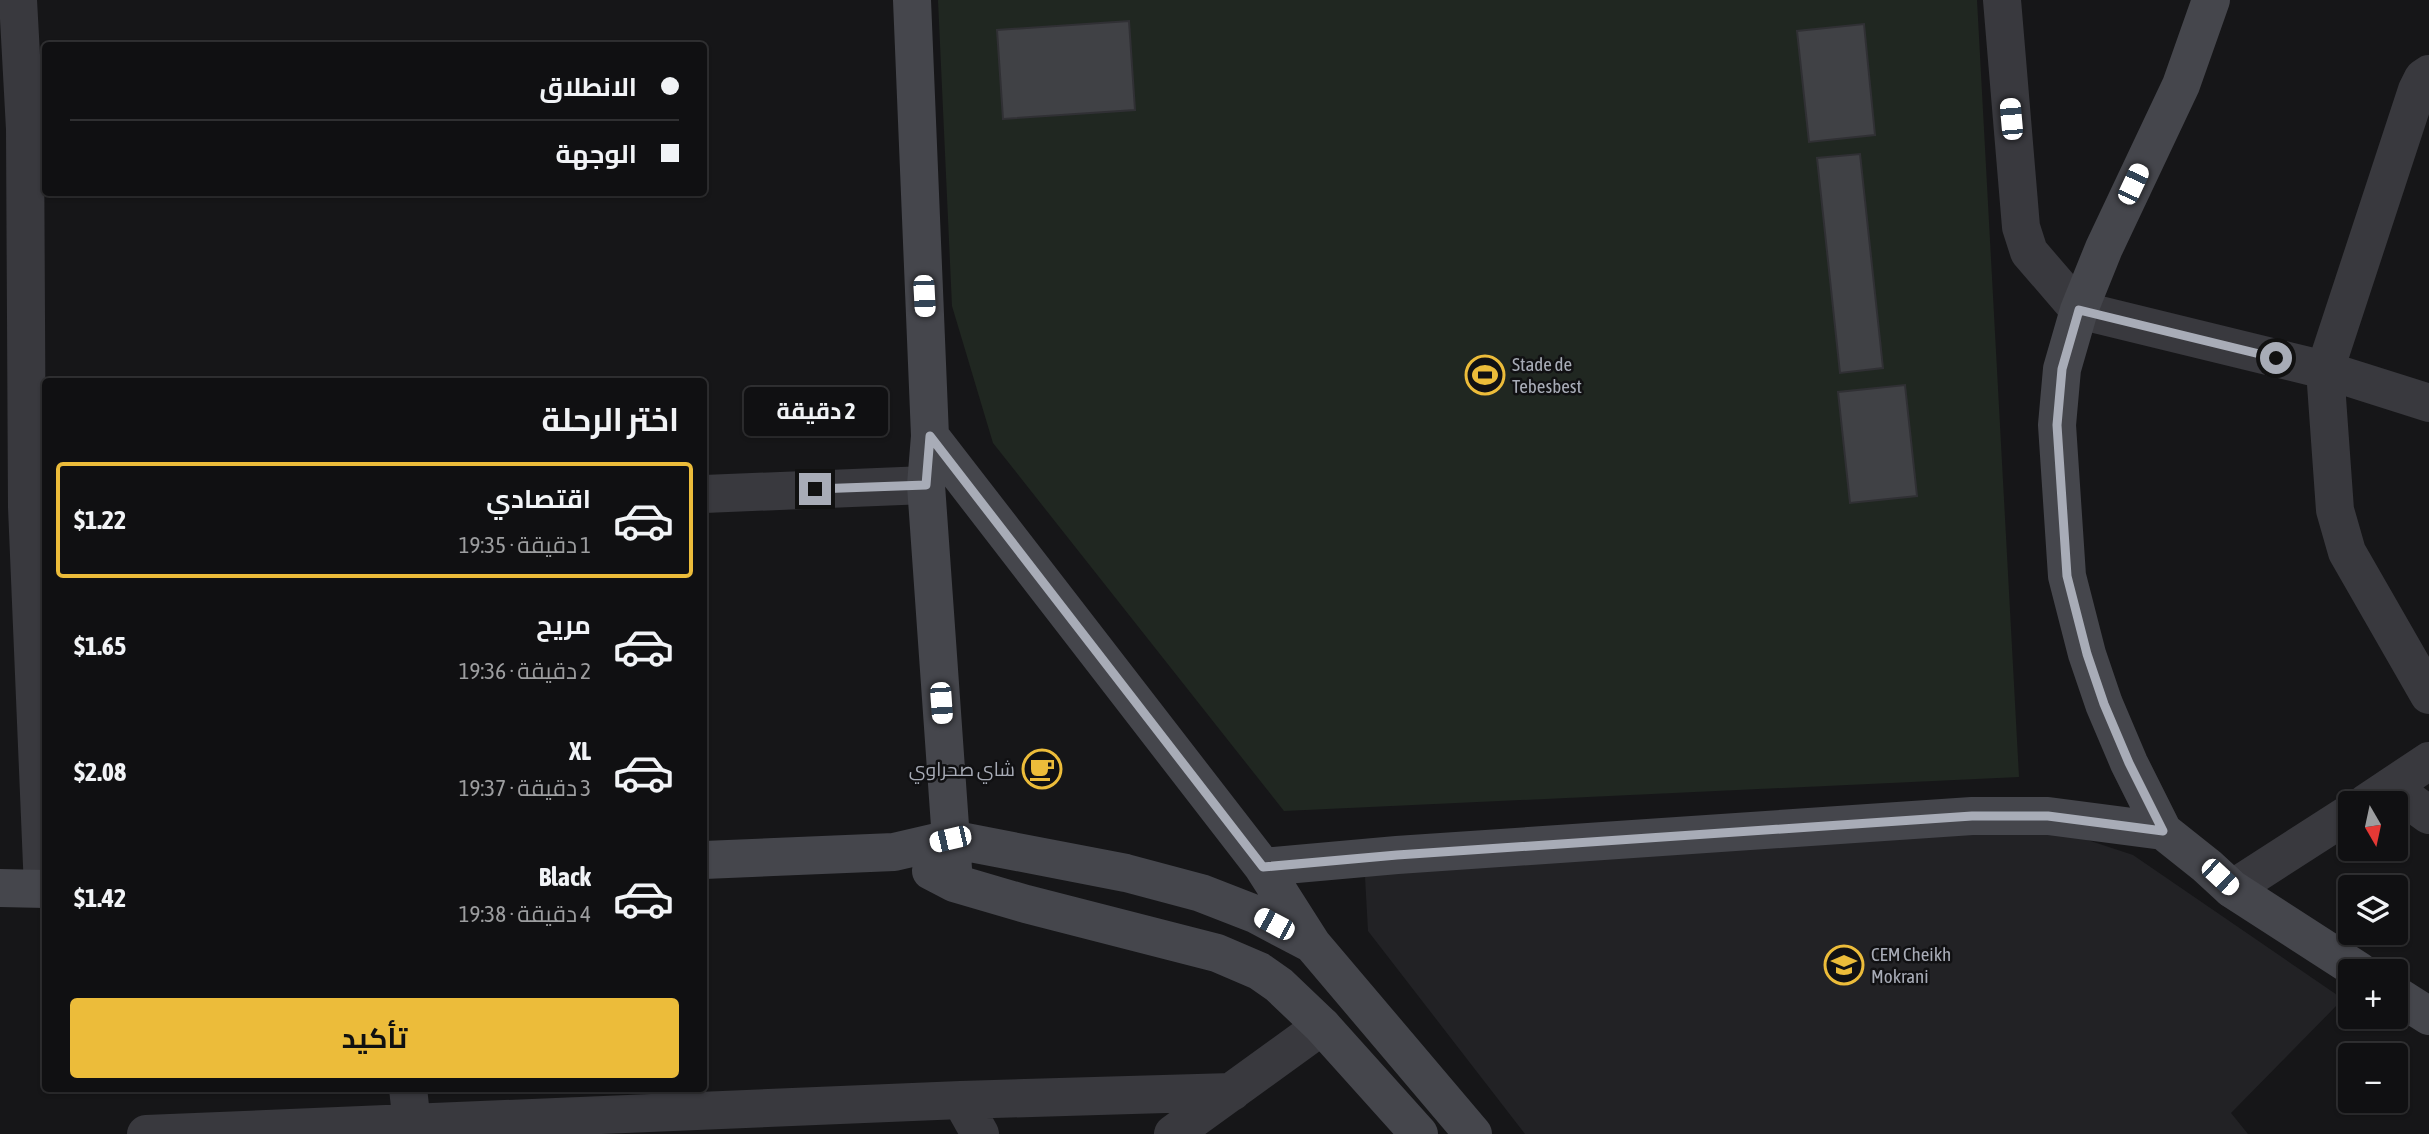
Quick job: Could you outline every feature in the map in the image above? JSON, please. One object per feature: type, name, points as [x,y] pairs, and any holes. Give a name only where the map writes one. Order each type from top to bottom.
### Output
[{"type":"street","points":[[18,0],[12,129],[24,507],[42,851]]},
{"type":"street","points":[[912,0],[930,436],[926,485],[954,883]]},
{"type":"street","points":[[2002,0],[2021,227],[2029,252],[2079,310],[2325,370],[2429,403]]},
{"type":"street","points":[[2211,0],[2181,85],[2104,248],[2079,310],[2062,369],[2057,425],[2067,576],[2087,654],[2104,704],[2129,763],[2163,831],[2232,889],[2340,959]]},
{"type":"street","points":[[2429,74],[2423,78],[2417,90],[2325,370],[2335,510],[2347,552],[2429,695]]},
{"type":"street","points":[[930,436],[1263,867],[1312,944],[1473,1134]]},
{"type":"street","points":[[707,494],[926,485]]},
{"type":"street","points":[[2384,791],[2429,761]]},
{"type":"street","points":[[2408,807],[2429,815]]},
{"type":"street","points":[[1263,867],[1397,855],[1972,816],[2048,816],[2163,831]]},
{"type":"street","points":[[2232,889],[2338,821]]},
{"type":"street","points":[[707,860],[894,852],[950,839],[1126,873],[1201,893],[1255,914],[1312,944]]},
{"type":"street","points":[[894,852],[954,883],[1217,953],[1259,971],[1279,985],[1322,1026],[1419,1134]]},
{"type":"street","points":[[0,888],[42,889]]},
{"type":"street","points":[[2408,1003],[2429,1016]]},
{"type":"street","points":[[1173,1134],[1322,1026]]},
{"type":"street","points":[[146,1134],[411,1115],[1232,1092]]},
{"type":"street","points":[[961,1100],[980,1134]]},
{"type":"shaded area","name":"Stade de Tebesbest","points":[[938,0],[1977,0],[2019,777],[1284,811],[993,443],[952,306]]},
{"type":"shaded area","name":"CEM Cheikh Mokrani","points":[[2033,822],[2133,855],[2338,996],[2338,1004],[2231,1113],[2248,1134],[1525,1134],[1368,931],[1365,877],[1401,860]]},
{"type":"building","points":[[1129,21],[1135,110],[1003,119],[997,30]]},
{"type":"building","points":[[1864,24],[1875,135],[1809,142],[1797,31]]},
{"type":"building","points":[[1860,154],[1883,368],[1840,373],[1817,158]]},
{"type":"building","points":[[1905,385],[1917,496],[1850,503],[1838,392]]},
{"type":"place","name":"Stade de Tebesbest","points":[[1485,375]]},
{"type":"place","name":"شاي صحراوي","points":[[1042,769]]},
{"type":"place","name":"CEM Cheikh Mokrani","points":[[1844,965]]},
{"type":"route","points":[[815,489],[926,485],[930,436],[1263,867],[1397,855],[1972,816],[2048,816],[2163,831],[2129,763],[2104,704],[2087,654],[2067,576],[2057,425],[2062,369],[2079,310],[2276,358]]}]
